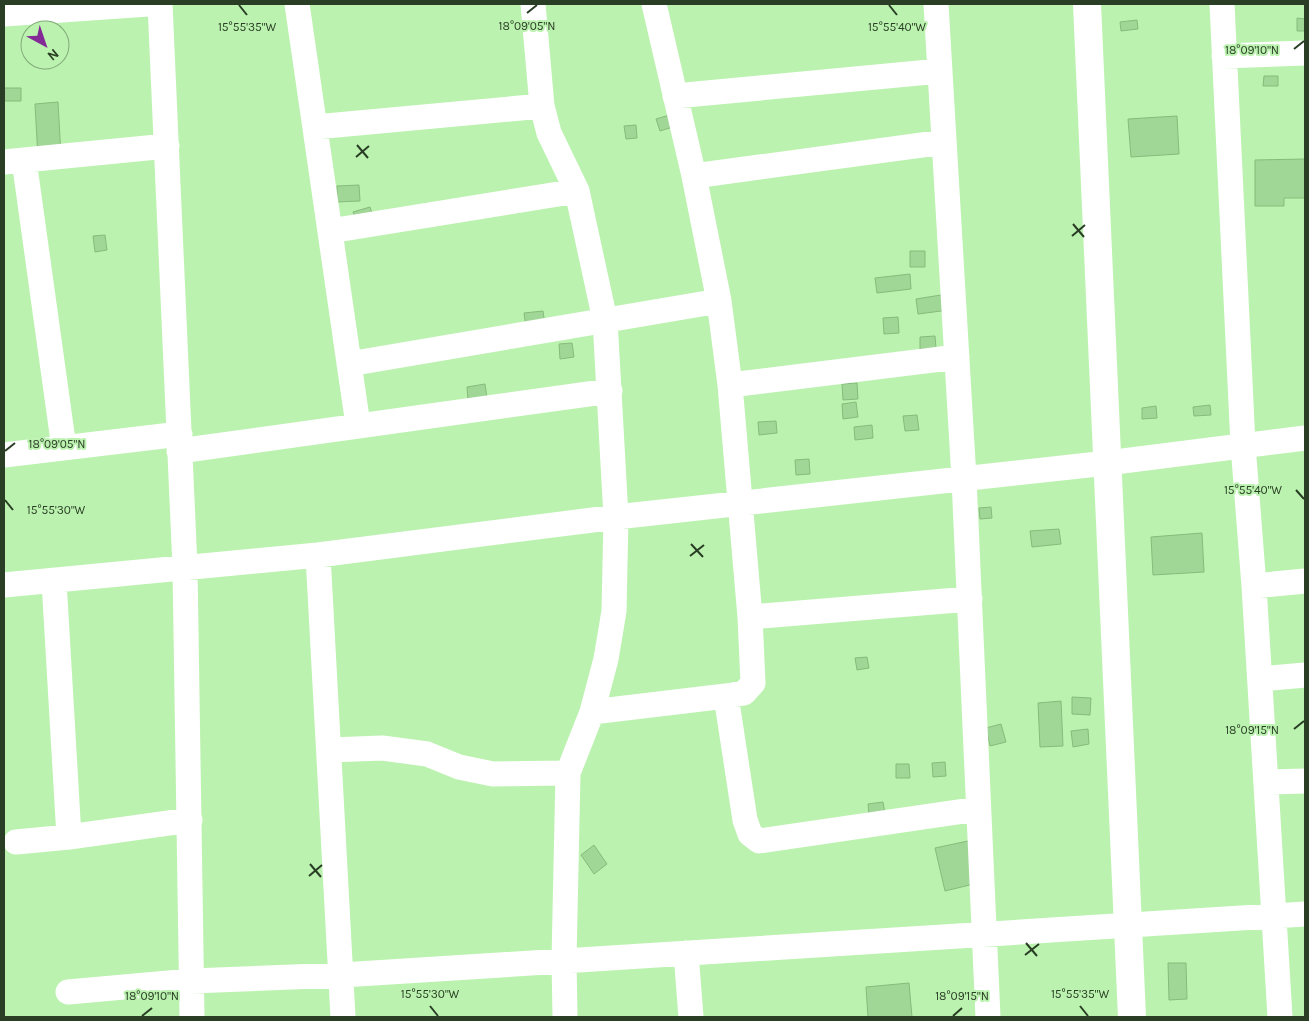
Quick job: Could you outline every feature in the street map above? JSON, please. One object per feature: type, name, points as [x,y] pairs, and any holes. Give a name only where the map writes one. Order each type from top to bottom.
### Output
[{"type":"street","points":[[4,14],[148,4]]},
{"type":"street","points":[[160,4],[185,567],[192,1017]]},
{"type":"street","points":[[297,4],[358,425]]},
{"type":"street","points":[[533,4],[542,106],[549,133],[577,191],[605,320],[616,517],[614,611],[606,659],[592,712],[568,773],[564,960],[565,1017]]},
{"type":"street","points":[[592,712],[744,693],[753,683],[750,618],[730,385],[718,301],[694,176],[654,4]]},
{"type":"street","points":[[936,4],[964,479],[988,1017]]},
{"type":"street","points":[[1087,4],[1132,1017]]},
{"type":"street","points":[[1222,4],[1243,445],[1254,586],[1280,1017]]},
{"type":"street","points":[[1224,56],[1305,53]]},
{"type":"street","points":[[675,96],[940,71]]},
{"type":"street","points":[[315,127],[542,106]]},
{"type":"street","points":[[694,176],[944,142]]},
{"type":"street","points":[[64,448],[14,161],[167,146]]},
{"type":"street","points":[[330,231],[577,191]]},
{"type":"street","points":[[349,364],[718,301]]},
{"type":"street","points":[[730,385],[957,356]]},
{"type":"street","points":[[4,455],[64,448],[179,442],[358,425],[610,391]]},
{"type":"street","points":[[4,586],[318,555],[740,502],[1107,463],[1305,438]]},
{"type":"street","points":[[318,555],[343,1017]]},
{"type":"street","points":[[54,581],[69,837]]},
{"type":"street","points":[[1254,586],[1305,581]]},
{"type":"street","points":[[750,618],[970,599]]},
{"type":"street","points":[[1260,679],[1305,676]]},
{"type":"street","points":[[726,696],[745,820],[750,834],[759,841],[978,809]]},
{"type":"street","points":[[330,750],[382,748],[427,754],[459,767],[493,774],[568,773]]},
{"type":"street","points":[[1266,782],[1305,780]]},
{"type":"street","points":[[16,842],[69,837],[190,820]]},
{"type":"street","points":[[68,992],[191,981],[342,975],[1305,914]]},
{"type":"street","points":[[686,953],[691,1017]]},
{"type":"building","points":[[1297,18],[1305,19],[1305,31],[1297,31]]},
{"type":"building","points":[[1137,20],[1138,29],[1121,31],[1120,22]]},
{"type":"building","points":[[1264,76],[1278,76],[1278,86],[1263,86]]},
{"type":"building","points":[[4,88],[21,88],[21,101],[4,101]]},
{"type":"building","points":[[58,102],[61,156],[38,158],[35,104]]},
{"type":"building","points":[[673,114],[676,126],[660,131],[656,119]]},
{"type":"building","points":[[1177,116],[1179,154],[1131,157],[1128,119]]},
{"type":"building","points":[[636,125],[637,138],[626,139],[624,126]]},
{"type":"building","points":[[1305,159],[1305,198],[1284,198],[1284,206],[1255,206],[1255,160]]},
{"type":"building","points":[[359,185],[360,201],[337,202],[337,186]]},
{"type":"building","points":[[370,207],[374,219],[358,225],[353,212]]},
{"type":"building","points":[[105,235],[107,250],[95,252],[93,236]]},
{"type":"building","points":[[910,251],[925,251],[925,267],[910,267]]},
{"type":"building","points":[[910,274],[911,289],[877,293],[875,278]]},
{"type":"building","points":[[947,294],[949,310],[918,314],[916,299]]},
{"type":"building","points":[[543,311],[545,325],[526,328],[524,313]]},
{"type":"building","points":[[898,317],[899,333],[884,334],[883,318]]},
{"type":"building","points":[[935,336],[936,348],[920,349],[920,337]]},
{"type":"building","points":[[572,343],[574,357],[560,359],[559,344]]},
{"type":"building","points":[[857,383],[858,399],[843,400],[842,384]]},
{"type":"building","points":[[485,384],[487,398],[468,400],[467,387]]},
{"type":"building","points":[[856,402],[858,417],[843,419],[842,404]]},
{"type":"building","points":[[1210,405],[1211,415],[1194,416],[1193,407]]},
{"type":"building","points":[[1156,406],[1157,418],[1142,419],[1142,408]]},
{"type":"building","points":[[917,415],[919,430],[905,431],[903,416]]},
{"type":"building","points":[[776,421],[777,433],[759,435],[758,422]]},
{"type":"building","points":[[872,425],[873,438],[855,440],[854,427]]},
{"type":"building","points":[[809,459],[810,474],[796,475],[795,460]]},
{"type":"building","points":[[991,507],[992,518],[980,519],[979,508]]},
{"type":"building","points":[[1059,529],[1061,544],[1032,547],[1030,531]]},
{"type":"building","points":[[1202,533],[1204,572],[1153,575],[1151,537]]},
{"type":"building","points":[[867,657],[869,668],[857,670],[855,658]]},
{"type":"building","points":[[1072,697],[1091,698],[1090,715],[1072,714]]},
{"type":"building","points":[[1061,701],[1063,746],[1040,747],[1038,703]]},
{"type":"building","points":[[1001,724],[1006,742],[990,746],[986,728]]},
{"type":"building","points":[[1088,729],[1089,744],[1073,747],[1071,731]]},
{"type":"building","points":[[945,762],[946,776],[933,777],[932,763]]},
{"type":"building","points":[[896,764],[909,764],[910,778],[896,778]]},
{"type":"building","points":[[883,802],[885,814],[869,816],[868,804]]},
{"type":"building","points":[[968,841],[978,883],[945,891],[935,848]]},
{"type":"building","points":[[594,845],[607,864],[594,874],[581,855]]},
{"type":"building","points":[[1168,963],[1186,963],[1187,999],[1169,1000]]},
{"type":"building","points":[[909,983],[912,1017],[868,1017],[866,987]]}]
